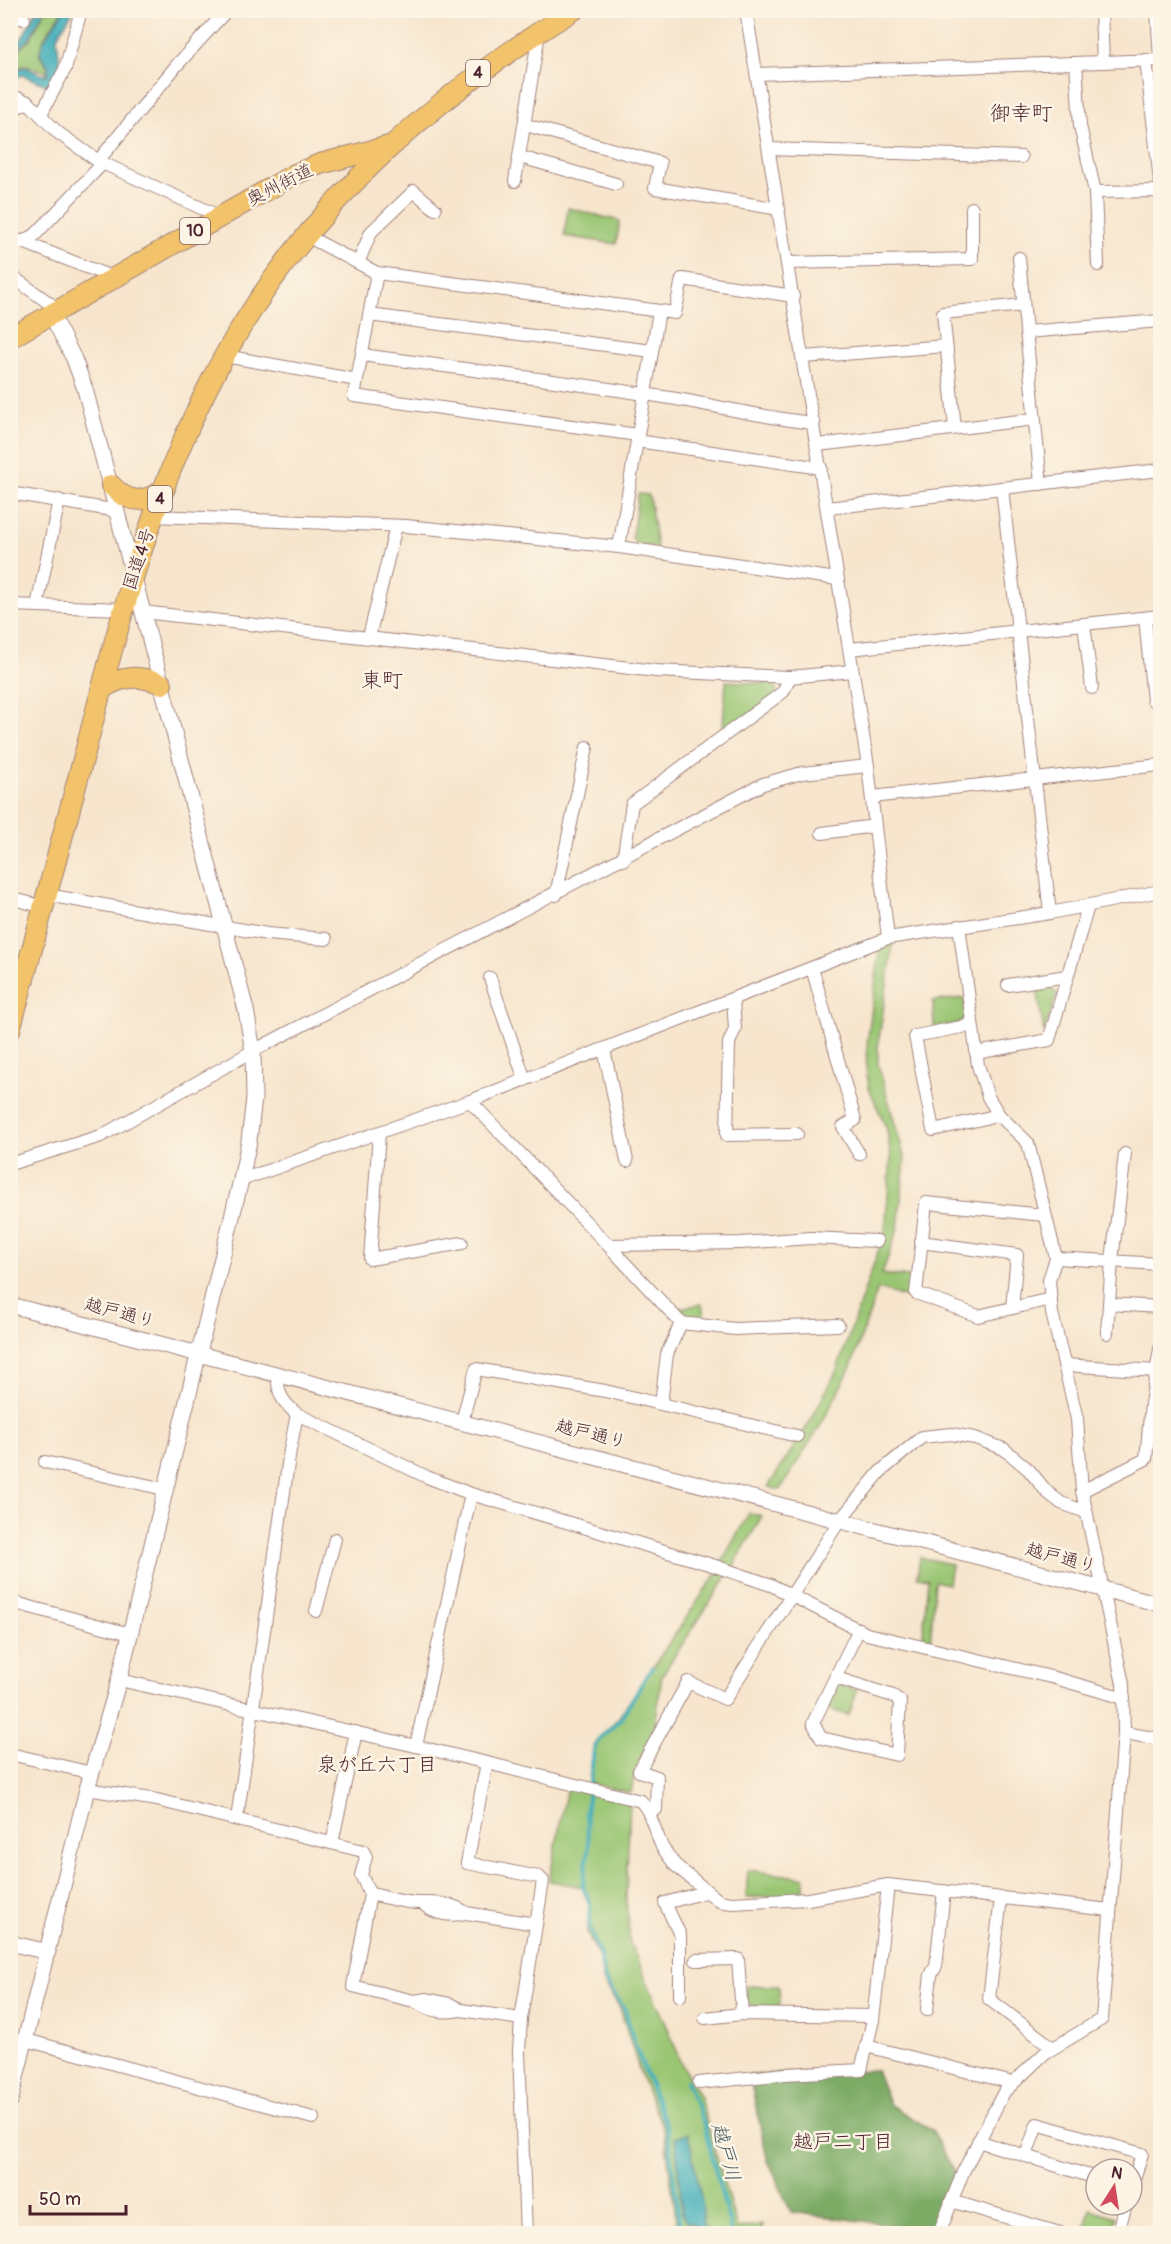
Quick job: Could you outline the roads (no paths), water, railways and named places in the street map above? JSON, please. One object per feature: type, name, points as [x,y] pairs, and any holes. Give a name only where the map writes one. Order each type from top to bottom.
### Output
[{"type":"main road","name":"奥州街道","points":[[10,338],[293,175],[320,164],[389,146],[479,73],[574,10]]},
{"type":"main road","name":"国道4号","points":[[10,1030],[123,609],[153,516],[165,488],[225,356],[263,293],[307,236],[389,146]]},
{"type":"main road","points":[[111,485],[119,494],[129,499],[143,501],[165,488]]},
{"type":"main road","points":[[101,690],[113,682],[129,677],[145,677],[162,684]]},
{"type":"street","points":[[16,239],[35,235],[101,162],[177,64],[227,10]]},
{"type":"street","points":[[746,10],[804,357],[868,766],[888,938]]},
{"type":"street","points":[[1101,10],[1102,62]]},
{"type":"street","points":[[757,74],[1160,60],[1157,10]]},
{"type":"street","points":[[41,114],[65,69],[80,14]]},
{"type":"street","points":[[10,15],[24,19]]},
{"type":"street","points":[[515,181],[539,33]]},
{"type":"street","points":[[1146,60],[1161,181]]},
{"type":"street","points":[[1076,63],[1080,126],[1095,192],[1098,265]]},
{"type":"street","points":[[10,95],[28,102],[57,132],[101,162],[221,217]]},
{"type":"street","points":[[10,111],[28,102]]},
{"type":"street","points":[[526,124],[660,163],[655,188],[779,209]]},
{"type":"street","points":[[769,149],[1021,157]]},
{"type":"street","points":[[520,157],[615,184]]},
{"type":"street","points":[[358,263],[371,232],[414,191],[435,209]]},
{"type":"street","points":[[1095,192],[1161,191]]},
{"type":"street","points":[[788,263],[972,259],[972,208]]},
{"type":"street","points":[[307,236],[377,273],[675,313],[682,279],[792,296]]},
{"type":"street","points":[[16,239],[114,278]]},
{"type":"street","points":[[1019,258],[1041,483]]},
{"type":"street","points":[[377,273],[354,396],[821,468]]},
{"type":"street","points":[[10,274],[55,312],[86,389],[246,1010],[253,1051],[254,1098],[242,1180],[200,1354],[164,1489],[119,1680],[87,1789],[10,2102]]},
{"type":"street","points":[[955,428],[943,313],[1023,305]]},
{"type":"street","points":[[619,547],[659,311]]},
{"type":"street","points":[[369,315],[652,351]]},
{"type":"street","points":[[1026,332],[1161,321]]},
{"type":"street","points":[[804,357],[946,346]]},
{"type":"street","points":[[362,355],[645,394],[707,404],[764,418],[814,423]]},
{"type":"street","points":[[225,356],[357,380]]},
{"type":"street","points":[[818,445],[1035,419]]},
{"type":"street","points":[[827,508],[1161,470]]},
{"type":"street","points":[[1002,488],[1050,913]]},
{"type":"street","points":[[10,494],[118,511]]},
{"type":"street","points":[[37,606],[59,500]]},
{"type":"street","points":[[153,516],[396,526],[619,547],[837,579]]},
{"type":"street","points":[[369,637],[396,526]]},
{"type":"street","points":[[10,605],[123,609]]},
{"type":"street","points":[[143,612],[656,671],[790,677],[852,671]]},
{"type":"street","points":[[850,649],[1161,616]]},
{"type":"street","points":[[1145,618],[1153,700]]},
{"type":"street","points":[[1084,624],[1092,688]]},
{"type":"street","points":[[623,860],[632,804],[783,692],[790,677]]},
{"type":"street","points":[[556,895],[587,747]]},
{"type":"street","points":[[872,797],[1161,765]]},
{"type":"street","points":[[10,1164],[101,1136],[253,1051],[623,860],[763,784],[802,772],[868,766]]},
{"type":"street","points":[[822,833],[875,826]]},
{"type":"street","points":[[242,1180],[470,1101],[888,938],[1050,913],[1161,891]]},
{"type":"street","points":[[10,898],[46,901],[286,937],[326,939]]},
{"type":"street","points":[[976,1053],[1049,1040],[1088,906]]},
{"type":"street","points":[[939,2234],[978,2141],[1004,2092],[1053,2048],[1102,2019],[1124,1733],[1124,1698],[1104,1590],[1082,1491],[1077,1419],[1051,1299],[1049,1280],[1056,1258],[1028,1143],[999,1115],[988,1097],[976,1053],[959,926]]},
{"type":"street","points":[[812,968],[855,1120],[843,1127],[859,1154]]},
{"type":"street","points":[[1008,985],[1067,976]]},
{"type":"street","points":[[490,978],[525,1080]]},
{"type":"street","points":[[733,999],[735,1029],[729,1043],[727,1136],[797,1134]]},
{"type":"street","points":[[972,1024],[915,1036],[933,1130],[999,1115]]},
{"type":"street","points":[[604,1049],[627,1161]]},
{"type":"street","points":[[470,1101],[681,1323],[735,1329],[838,1325]]},
{"type":"street","points":[[379,1134],[370,1259],[462,1243]]},
{"type":"street","points":[[1107,1333],[1112,1260],[1125,1154]]},
{"type":"street","points":[[1044,1215],[926,1203],[916,1293],[978,1316],[1051,1299]]},
{"type":"street","points":[[608,1245],[741,1243],[810,1238],[877,1241]]},
{"type":"street","points":[[921,1242],[1017,1255],[1012,1308]]},
{"type":"street","points":[[1056,1258],[1161,1264]]},
{"type":"street","points":[[1108,1304],[1161,1307]]},
{"type":"street","name":"越戸通り","points":[[10,1305],[1161,1604]]},
{"type":"street","points":[[661,1404],[668,1354],[681,1323]]},
{"type":"street","points":[[1082,1491],[1146,1459],[1161,1349]]},
{"type":"street","points":[[1064,1365],[1157,1371]]},
{"type":"street","points":[[462,1422],[476,1370],[605,1390],[797,1436]]},
{"type":"street","points":[[278,1374],[278,1393],[297,1414],[427,1477],[471,1494],[712,1565],[771,1585],[859,1629],[1055,1678],[1124,1698]]},
{"type":"street","points":[[237,1819],[297,1414]]},
{"type":"street","points":[[648,1811],[656,1809],[657,1777],[639,1771],[688,1682],[725,1699],[840,1520],[880,1472],[922,1437],[951,1434],[975,1438],[1004,1449],[1029,1470],[1047,1492],[1061,1503],[1086,1512]]},
{"type":"street","points":[[45,1462],[164,1489]]},
{"type":"street","points":[[416,1746],[471,1494]]},
{"type":"street","points":[[316,1611],[335,1539]]},
{"type":"street","points":[[19,1604],[130,1634]]},
{"type":"street","points":[[836,1678],[893,1696],[900,1701],[897,1755],[821,1738],[813,1723],[859,1629]]},
{"type":"street","points":[[119,1680],[253,1708],[624,1795],[641,1801],[648,1811],[662,1847],[675,1865],[705,1892],[719,1901],[732,1904],[808,1899],[888,1885],[1110,1910]]},
{"type":"street","points":[[332,1843],[356,1732]]},
{"type":"street","points":[[1124,1733],[1161,1739]]},
{"type":"street","points":[[10,1754],[92,1773]]},
{"type":"street","points":[[487,1763],[467,1863],[539,1877],[543,1881],[521,2019],[519,2051],[526,2234]]},
{"type":"street","points":[[87,1789],[157,1800],[363,1851],[366,1857],[361,1875],[370,1894],[353,1986],[414,2001],[427,1999],[450,2004],[461,2010],[521,2019]]},
{"type":"street","points":[[699,2083],[785,2074],[861,2070],[873,2016],[888,1885]]},
{"type":"street","points":[[927,2010],[931,1975],[936,1966],[944,1891]]},
{"type":"street","points":[[680,1996],[680,1935],[665,1903],[705,1892]]},
{"type":"street","points":[[370,1894],[422,1903],[430,1901],[448,1905],[466,1913],[536,1924]]},
{"type":"street","points":[[1001,1898],[989,1999],[1053,2048]]},
{"type":"street","points":[[10,1943],[48,1952]]},
{"type":"street","points":[[696,1960],[738,1959],[742,2014]]},
{"type":"street","points":[[705,2018],[742,2014],[873,2016]]},
{"type":"street","points":[[26,2040],[313,2118]]},
{"type":"street","points":[[866,2046],[1013,2083]]},
{"type":"street","points":[[1026,2156],[1037,2124],[1142,2154],[1141,2157]]},
{"type":"street","points":[[978,2141],[1084,2174]]},
{"type":"street","points":[[951,2201],[1063,2234]]},
{"type":"street","points":[[1117,2234],[1122,2217]]},
{"type":"water","points":[[36,11],[44,11],[29,39],[11,54],[11,46],[21,40]]},
{"type":"water","points":[[63,11],[73,11],[57,37],[60,66],[49,86],[22,75],[11,80],[11,71],[26,67],[43,75],[48,74],[48,65],[40,54],[43,42]]},
{"type":"water","points":[[688,2133],[703,2207],[702,2223],[708,2233],[703,2233],[699,2227],[685,2221],[682,2213],[675,2137]]},
{"type":"waterway","points":[[652,1667],[621,1718],[598,1740],[594,1749],[586,1814],[589,1844],[583,1887],[590,1904],[589,1926],[599,1952],[605,1980],[625,2010],[634,2043],[667,2128],[681,2234]]},
{"type":"waterway","name":"越戸川","points":[[686,2081],[702,2118],[732,2234]]},
{"type":"district","name":"御幸町","points":[[1021,113]]},
{"type":"district","name":"東町","points":[[382,680]]},
{"type":"district","name":"泉が丘六丁目","points":[[377,1764]]},
{"type":"district","name":"越戸二丁目","points":[[843,2141]]}]
